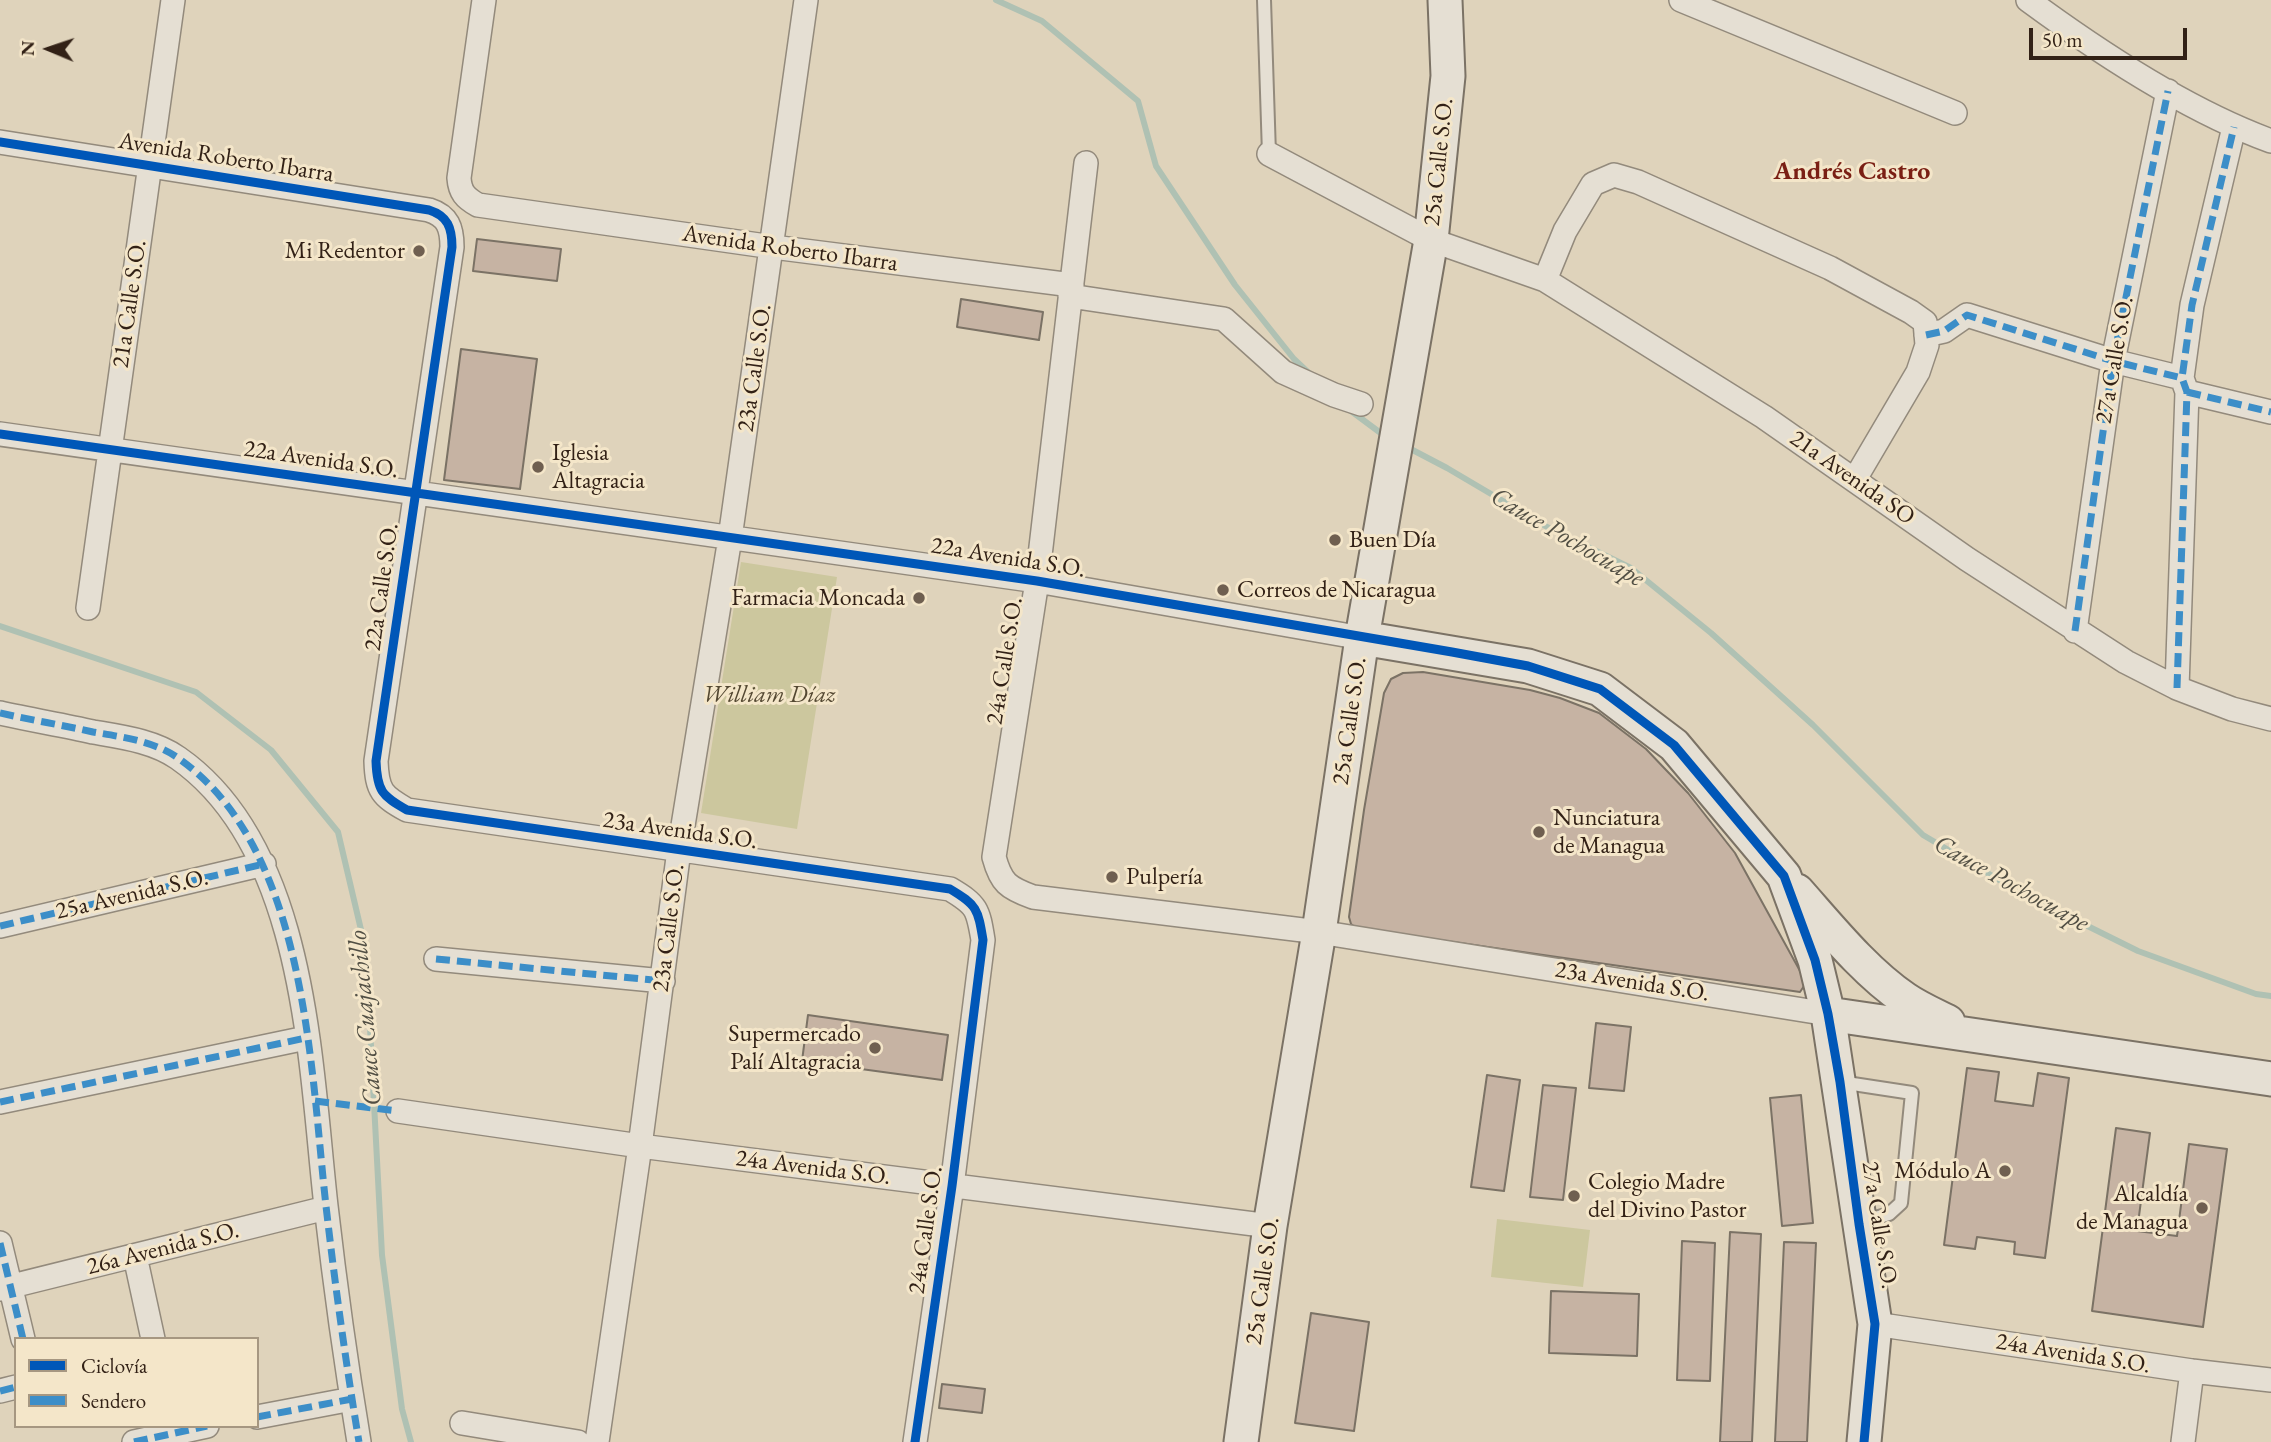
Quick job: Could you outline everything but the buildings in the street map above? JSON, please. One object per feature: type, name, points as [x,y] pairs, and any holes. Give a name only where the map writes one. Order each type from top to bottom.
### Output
[{"type":"street","name":"21a Calle S.O.","points":[[88,608],[173,0]]},
{"type":"street","name":"Avenida Roberto Ibarra","points":[[484,0],[460,163],[460,191],[467,200],[478,205],[1071,291],[1224,319],[1283,372],[1308,385],[1361,404]]},
{"type":"street","name":"23a Calle S.O.","points":[[597,1442],[663,981],[679,850],[730,538],[806,0]]},
{"type":"street","name":"25a Calle S.O.","points":[[1241,1442],[1270,1226],[1319,932],[1362,638],[1431,240],[1448,76],[1445,0]]},
{"type":"street","points":[[1681,0],[1955,113]]},
{"type":"street","points":[[2028,0],[2073,33],[2168,91],[2234,128],[2271,141]]},
{"type":"street","name":"27a Calle S.O.","points":[[2075,631],[2113,361],[2168,91]]},
{"type":"street","points":[[2177,688],[2185,385],[2192,305],[2234,128]]},
{"type":"street","name":"Avenida Roberto Ibarra","points":[[0,142],[429,210],[444,217]]},
{"type":"street","name":"21a Avenida SO","points":[[1269,154],[1431,240],[1545,280],[1764,417],[1967,559],[2126,662],[2177,688],[2232,709],[2271,719]]},
{"type":"street","name":"24a Calle S.O.","points":[[999,875],[994,856],[1037,581],[1086,163]]},
{"type":"street","points":[[1545,280],[1565,231],[1593,184],[1614,175],[1637,182],[1830,268],[1911,312],[1925,322],[1927,345],[1918,372],[1855,479]]},
{"type":"street","name":"22a Calle S.O.","points":[[385,797],[376,780],[376,761],[452,247],[450,227],[444,217]]},
{"type":"street","points":[[1926,334],[1944,331],[1967,315],[2271,412]]},
{"type":"street","name":"22a Avenida S.O.","points":[[0,434],[1037,581],[1528,666],[1600,689],[1674,745],[1784,876],[1815,960],[1828,1014]]},
{"type":"street","points":[[0,713],[138,740],[176,756],[203,778],[225,803],[264,864],[282,911],[293,954],[359,1442]]},
{"type":"street","name":"23a Avenida S.O.","points":[[385,797],[407,810],[950,889],[970,901]]},
{"type":"street","name":"25a Avenida S.O.","points":[[0,926],[264,864]]},
{"type":"street","name":"23a Avenida S.O.","points":[[999,875],[1012,889],[1032,897],[1319,932],[1828,1014],[2271,1079]]},
{"type":"street","points":[[1784,876],[1846,948],[1904,999],[1969,1034]]},
{"type":"street","name":"24a Calle S.O.","points":[[915,1442],[952,1186],[983,940],[979,916],[970,901]]},
{"type":"street","points":[[436,959],[663,981]]},
{"type":"street","name":"27a Calle S.O.","points":[[1828,1014],[1875,1324],[1864,1442]]},
{"type":"street","points":[[0,1102],[306,1038]]},
{"type":"street","name":"24a Avenida S.O.","points":[[398,1111],[640,1146],[1270,1226]]},
{"type":"street","name":"26a Avenida S.O.","points":[[5,1288],[326,1208]]},
{"type":"street","points":[[0,1243],[5,1288],[22,1337]]},
{"type":"street","points":[[135,1256],[153,1337]]},
{"type":"street","name":"24a Avenida S.O.","points":[[1875,1324],[2192,1371],[2271,1380]]},
{"type":"street","points":[[2183,1442],[2192,1371]]},
{"type":"street","points":[[259,1417],[352,1399]]},
{"type":"street","points":[[462,1423],[578,1442]]},
{"type":"street","points":[[134,1442],[173,1429]]},
{"type":"lane","points":[[1264,0],[1269,154]]},
{"type":"lane","points":[[1840,1082],[1912,1093],[1901,1203],[1889,1214],[1859,1224]]},
{"type":"green space","name":"William Díaz","points":[[741,562],[837,577],[797,829],[701,813]]},
{"type":"green space","points":[[1497,1219],[1590,1230],[1583,1287],[1491,1277]]},
{"type":"waterway","name":"Cauce Pochocuape","points":[[996,0],[1042,21],[1138,101],[1156,166],[1235,285],[1294,359],[1311,375]]},
{"type":"waterway","name":"Cauce Pochocuape","points":[[1347,408],[1386,437]]},
{"type":"waterway","name":"Cauce Pochocuape","points":[[1405,446],[1547,527],[1631,568],[1711,633],[1813,725],[1923,835],[2023,894],[2138,951],[2256,994],[2271,996]]},
{"type":"waterway","name":"Cauce Cuajachillo","points":[[0,626],[196,692],[271,750],[338,832],[366,951],[382,1255],[402,1409],[411,1442]]},
{"type":"marked path","points":[[2075,631],[2113,361],[2168,91]]},
{"type":"marked path","points":[[2177,688],[2187,392],[2182,378],[2192,305],[2234,127]]},
{"type":"marked path","points":[[1926,335],[1944,331],[1967,315],[2113,361],[2182,378]]},
{"type":"marked path","points":[[2187,392],[2271,412]]},
{"type":"marked path","points":[[0,713],[137,740],[169,752],[221,797],[253,846],[277,902],[294,963],[306,1026],[333,1265],[359,1442]]},
{"type":"marked path","points":[[0,926],[264,864]]},
{"type":"marked path","points":[[436,959],[663,981]]},
{"type":"marked path","points":[[0,1102],[306,1038]]},
{"type":"marked path","points":[[315,1101],[398,1111]]},
{"type":"marked path","points":[[0,1243],[23,1337]]},
{"type":"marked path","points":[[0,1391],[14,1388]]},
{"type":"marked path","points":[[259,1417],[352,1399]]},
{"type":"marked path","points":[[134,1442],[198,1428]]},
{"type":"cycle path","points":[[0,142],[429,210],[441,216],[448,224],[452,247],[376,761],[382,792],[392,801],[407,810],[950,889],[966,899],[975,909],[983,940],[952,1186],[915,1442]]},
{"type":"cycle path","points":[[0,434],[1037,581],[1528,666],[1600,689],[1674,745],[1784,876],[1815,960],[1840,1082],[1875,1324],[1864,1442]]},
{"type":"place","name":"Mi Redentor","points":[[419,251]]},
{"type":"place","name":"Iglesia Altagracia","points":[[538,467]]},
{"type":"place","name":"Buen Día","points":[[1335,540]]},
{"type":"place","name":"Correos de Nicaragua","points":[[1223,590]]},
{"type":"place","name":"Farmacia Moncada","points":[[919,598]]},
{"type":"place","name":"Nunciatura de Managua","points":[[1539,832]]},
{"type":"place","name":"Pulpería","points":[[1112,877]]},
{"type":"place","name":"Supermercado Palí Altagracia","points":[[875,1048]]},
{"type":"place","name":"Módulo A","points":[[2005,1171]]},
{"type":"place","name":"Colegio Madre del Divino Pastor","points":[[1574,1196]]},
{"type":"place","name":"Alcaldía de Managua","points":[[2202,1208]]},
{"type":"district","name":"Andrés Castro","points":[[1852,172]]}]
